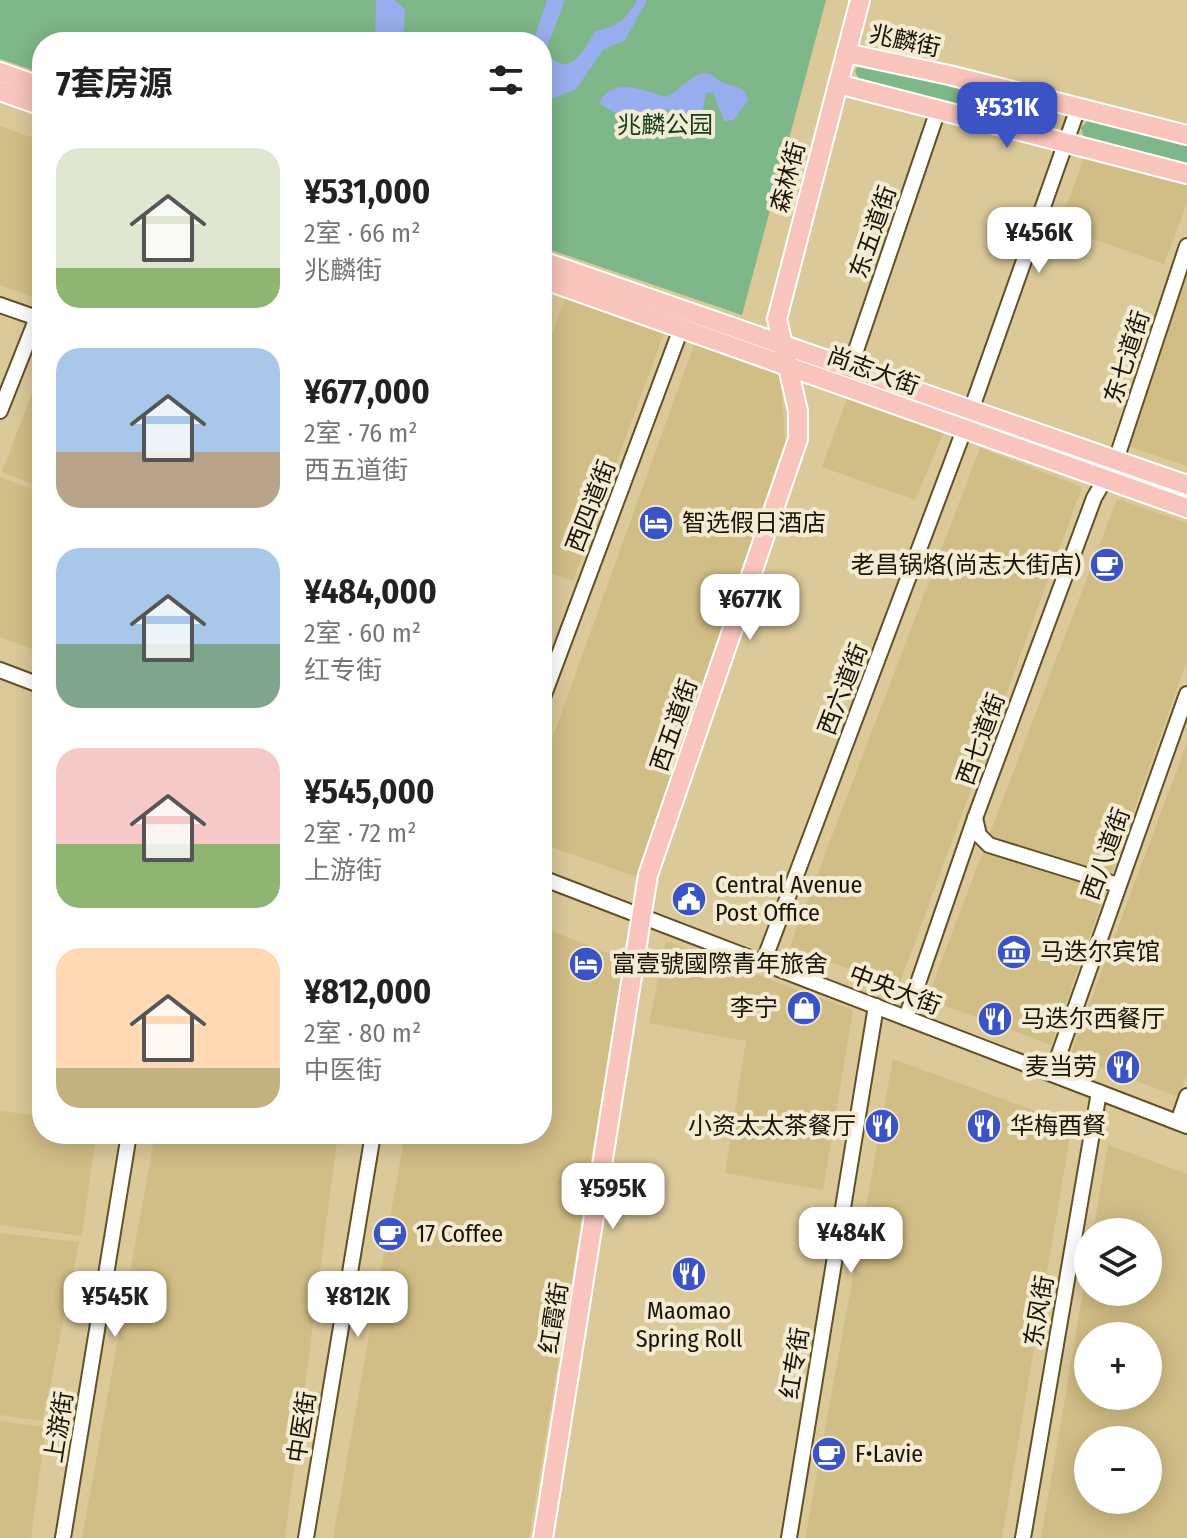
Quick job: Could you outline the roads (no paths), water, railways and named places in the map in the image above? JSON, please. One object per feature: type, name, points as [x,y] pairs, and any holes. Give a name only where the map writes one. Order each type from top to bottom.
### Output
[{"type":"main road","name":"森林街","points":[[790,367],[777,319],[860,0]]},
{"type":"main road","name":"兆麟街","points":[[846,53],[1187,135]]},
{"type":"main road","points":[[0,72],[32,83]]},
{"type":"main road","points":[[838,84],[1187,174]]},
{"type":"main road","points":[[0,91],[32,102]]},
{"type":"main road","name":"尚志大街","points":[[552,264],[1187,485]]},
{"type":"main road","name":"尚志大街","points":[[552,282],[682,326],[1187,508]]},
{"type":"main road","name":"西五道街","points":[[642,917],[648,875],[798,439],[798,411],[790,367]]},
{"type":"main road","name":"红霞街","points":[[543,1538],[642,917]]},
{"type":"street","name":"西六道街","points":[[763,963],[964,430],[1078,108]]},
{"type":"street","name":"东五道街","points":[[850,368],[938,110]]},
{"type":"street","name":"东七道街","points":[[1107,480],[1187,246]]},
{"type":"street","points":[[0,305],[32,311]]},
{"type":"street","name":"西四道街","points":[[552,673],[682,326]]},
{"type":"street","points":[[0,411],[32,330]]},
{"type":"street","name":"西七道街","points":[[906,1018],[975,818],[1094,498],[1107,480]]},
{"type":"street","points":[[0,670],[32,682]]},
{"type":"street","name":"西八道街","points":[[1052,1074],[1187,694]]},
{"type":"street","points":[[975,818],[979,835],[989,845],[1118,885]]},
{"type":"street","name":"中央大街","points":[[552,882],[1182,1124]]},
{"type":"street","name":"红专街","points":[[789,1538],[876,1006]]},
{"type":"street","name":"东风街","points":[[1023,1538],[1099,1092]]},
{"type":"street","points":[[1182,1124],[1187,1096]]},
{"type":"street","name":"上游街","points":[[63,1538],[127,1144]]},
{"type":"street","name":"中医街","points":[[306,1538],[371,1144]]},
{"type":"water","points":[[376,0],[394,0],[405,9],[404,32],[375,32]]},
{"type":"water","points":[[547,0],[565,0],[552,34],[536,32]]},
{"type":"water","points":[[637,0],[647,0],[625,40],[603,50],[576,89],[552,99],[552,58],[562,64],[574,60],[595,31],[620,21]]},
{"type":"water","points":[[703,73],[744,91],[748,100],[734,120],[724,121],[713,92],[706,93],[702,115],[693,119],[681,117],[668,109],[649,115],[622,117],[599,103],[605,94],[620,87],[667,97]]},
{"type":"place","name":"智选假日酒店","points":[[656,523]]},
{"type":"place","name":"老昌锅烙(尚志大街店)","points":[[1107,565]]},
{"type":"place","name":"Central Avenue Post Office","points":[[689,899]]},
{"type":"place","name":"马迭尔宾馆","points":[[1014,952]]},
{"type":"place","name":"富壹號國際青年旅舍","points":[[586,964]]},
{"type":"place","name":"李宁","points":[[804,1008]]},
{"type":"place","name":"马迭尔西餐厅","points":[[995,1019]]},
{"type":"place","name":"麦当劳","points":[[1123,1067]]},
{"type":"place","name":"小资太太茶餐厅","points":[[882,1126]]},
{"type":"place","name":"华梅酉䝳","points":[[984,1126]]},
{"type":"place","name":"17 Coffee","points":[[390,1234]]},
{"type":"place","name":"Maomao Spring Roll","points":[[689,1274]]},
{"type":"place","name":"F•Lavie","points":[[829,1454]]},
{"type":"park label","name":"兆麟公园","points":[[665,125]]}]
